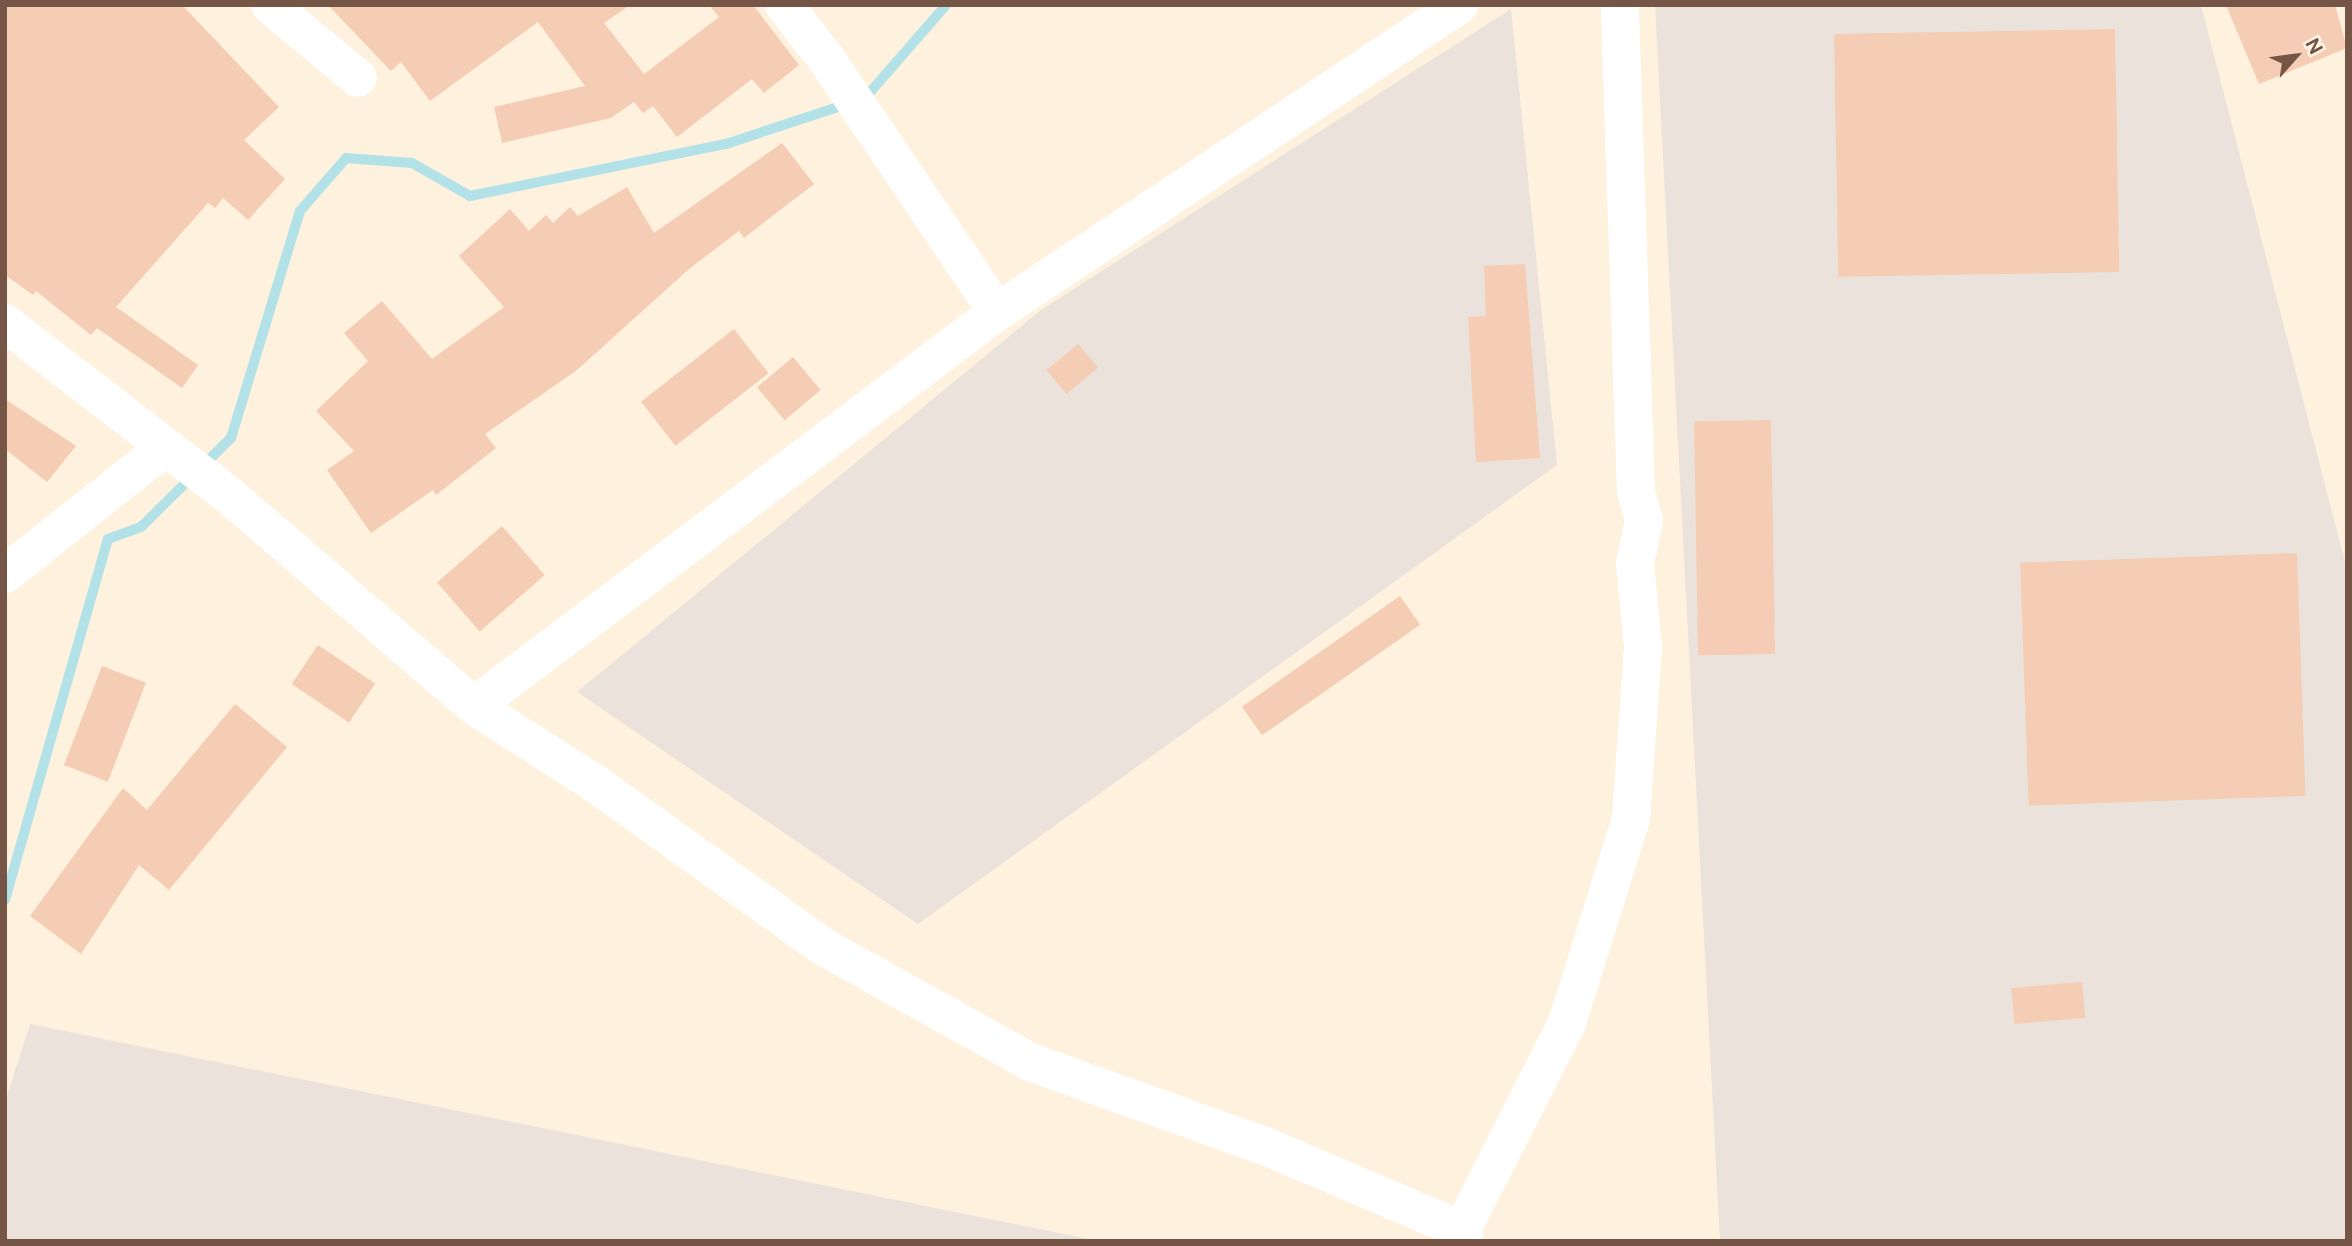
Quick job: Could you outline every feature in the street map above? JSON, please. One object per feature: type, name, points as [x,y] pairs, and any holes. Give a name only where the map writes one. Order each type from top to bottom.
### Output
[{"type":"street","points":[[270,5],[358,78]]},
{"type":"street","points":[[784,5],[830,64],[997,312]]},
{"type":"street","points":[[474,706],[997,312],[1459,5]]},
{"type":"street","points":[[5,323],[230,497],[474,706],[593,782],[822,946],[1030,1062],[1265,1146],[1464,1236],[1567,1023],[1631,819],[1643,647],[1635,564],[1644,520],[1636,492],[1620,5]]},
{"type":"street","points":[[5,574],[166,447]]},
{"type":"shaded area","points":[[1655,5],[2201,5],[2347,570],[2347,1241],[1720,1241]]},
{"type":"shaded area","points":[[1511,9],[1557,465],[918,924],[577,692],[1041,310]]},
{"type":"shaded area","points":[[30,1024],[1098,1241],[5,1241],[5,1102]]},
{"type":"building","points":[[5,5],[182,5],[279,107],[244,140],[285,179],[248,220],[223,198],[215,208],[208,203],[116,307],[198,365],[182,388],[97,328],[91,335],[36,291],[33,295],[5,275]]},
{"type":"building","points":[[328,5],[630,5],[604,23],[644,74],[719,17],[709,5],[753,5],[799,65],[764,93],[752,79],[677,137],[653,106],[643,113],[634,102],[611,118],[502,143],[494,107],[585,86],[538,22],[430,101],[401,62],[391,71]]},
{"type":"building","points":[[2226,5],[2335,5],[2347,48],[2259,84]]},
{"type":"building","points":[[2115,29],[2119,272],[1838,277],[1834,34]]},
{"type":"building","points":[[782,143],[814,184],[744,238],[739,231],[689,269],[577,370],[485,434],[496,448],[436,495],[433,490],[371,533],[327,470],[354,451],[316,411],[368,361],[344,333],[382,301],[432,359],[504,307],[459,256],[510,209],[529,231],[546,215],[553,223],[570,207],[578,216],[627,187],[654,233]]},
{"type":"building","points":[[1525,264],[1540,458],[1476,462],[1468,317],[1486,316],[1484,266]]},
{"type":"building","points":[[734,329],[768,373],[675,446],[641,402]]},
{"type":"building","points":[[1078,344],[1098,368],[1067,394],[1047,370]]},
{"type":"building","points":[[793,357],[821,390],[785,420],[757,387]]},
{"type":"building","points":[[5,399],[76,446],[47,482],[5,449]]},
{"type":"building","points":[[1771,420],[1775,654],[1698,655],[1694,421]]},
{"type":"building","points":[[502,526],[545,575],[480,631],[437,582]]},
{"type":"building","points":[[2297,553],[2305,796],[2029,806],[2020,563]]},
{"type":"building","points":[[1400,596],[1420,625],[1262,735],[1242,707]]},
{"type":"building","points":[[318,645],[375,684],[349,723],[292,684]]},
{"type":"building","points":[[102,666],[146,683],[108,782],[64,765]]},
{"type":"building","points":[[235,704],[287,747],[169,890],[139,865],[81,954],[30,916],[123,788],[147,810]]},
{"type":"building","points":[[2082,982],[2085,1018],[2014,1024],[2011,988]]},
{"type":"waterway","points":[[5,900],[108,539],[141,527],[231,438],[300,211],[346,158],[412,163],[470,196],[726,144],[865,98],[946,5]]}]
